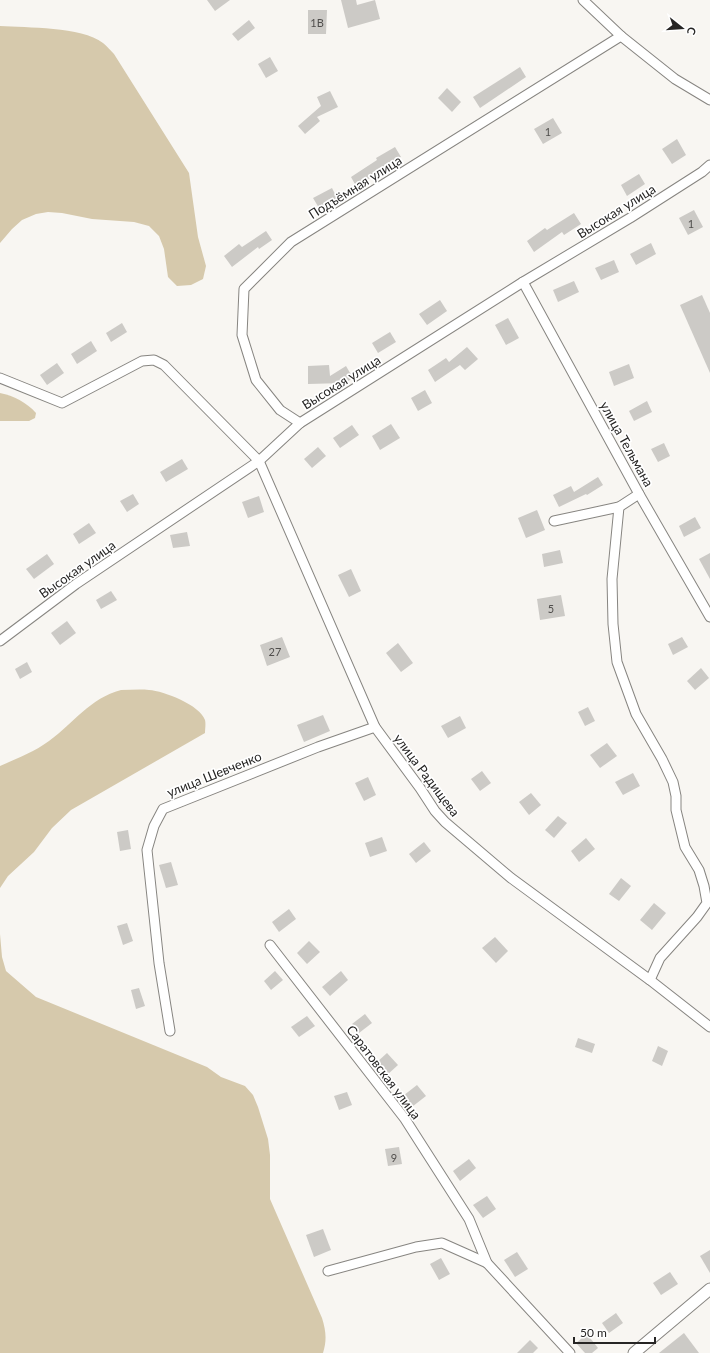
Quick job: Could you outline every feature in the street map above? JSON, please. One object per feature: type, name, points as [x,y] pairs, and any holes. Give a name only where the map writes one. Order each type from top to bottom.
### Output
[{"type":"street","points":[[583,0],[621,36],[675,79],[710,100]]},
{"type":"street","name":"Подъёмная улица","points":[[300,423],[280,410],[256,380],[242,335],[244,288],[291,242],[621,36]]},
{"type":"street","name":"Высокая улица","points":[[0,641],[76,584],[259,461],[300,423],[523,282],[630,218],[702,172],[710,165]]},
{"type":"street","name":"улица Тельмана","points":[[523,282],[639,494],[710,617]]},
{"type":"street","points":[[0,378],[62,403],[142,361],[154,360],[164,365],[259,461]]},
{"type":"street","name":"улица Радищева","points":[[259,461],[375,727],[445,822],[511,878],[650,980],[710,1027]]},
{"type":"street","points":[[554,521],[619,506],[639,494]]},
{"type":"street","points":[[619,506],[612,579],[613,624],[617,662],[636,714],[662,759],[673,782],[676,796],[676,810],[685,847],[699,870],[704,886],[706,903],[697,918],[660,958],[650,980]]},
{"type":"street","name":"улица Шевченко","points":[[170,1031],[159,963],[147,850],[154,826],[163,809],[318,747],[375,727]]},
{"type":"street","name":"Саратовская улица","points":[[270,945],[405,1119],[469,1219],[487,1264]]},
{"type":"street","points":[[328,1272],[416,1247],[442,1243],[487,1264],[570,1353]]},
{"type":"street","points":[[634,1353],[710,1289]]},
{"type":"shaded area","points":[[0,26],[53,29],[81,33],[93,37],[103,43],[114,54],[189,173],[198,237],[206,266],[203,279],[191,285],[177,286],[168,277],[164,249],[159,236],[149,226],[134,222],[92,219],[62,213],[48,212],[36,214],[22,220],[0,243]]},
{"type":"shaded area","points":[[0,393],[24,403],[36,413],[35,418],[29,421],[0,421]]},
{"type":"shaded area","points":[[121,690],[156,691],[172,696],[189,704],[202,714],[205,720],[205,733],[71,810],[52,828],[34,852],[8,876],[0,888],[0,766],[37,749],[58,734],[91,705],[110,694]]},
{"type":"shaded area","points":[[0,934],[2,957],[6,971],[36,997],[207,1067],[221,1077],[245,1086],[253,1095],[268,1139],[270,1155],[270,1199],[322,1318],[326,1336],[323,1353],[0,1353]]},
{"type":"building","points":[[207,0],[230,0],[215,11]]},
{"type":"building","points":[[341,0],[356,0],[357,5],[375,0],[380,19],[348,28]]},
{"type":"building","points":[[308,10],[327,10],[326,34],[308,34]]},
{"type":"building","points":[[249,20],[255,28],[238,41],[232,34]]},
{"type":"building","points":[[270,57],[278,71],[266,78],[258,64]]},
{"type":"building","points":[[520,67],[526,77],[480,108],[473,97]]},
{"type":"building","points":[[447,88],[461,102],[452,112],[438,98]]},
{"type":"building","points":[[330,91],[338,107],[317,117],[320,121],[305,134],[298,126],[321,106],[317,97]]},
{"type":"building","points":[[553,118],[562,133],[543,144],[534,129]]},
{"type":"building","points":[[677,139],[686,155],[672,164],[662,149]]},
{"type":"building","points":[[395,147],[401,157],[369,176],[370,178],[356,186],[351,177],[377,160],[376,158]]},
{"type":"building","points":[[639,174],[645,184],[627,196],[621,185]]},
{"type":"building","points":[[332,188],[337,198],[319,208],[313,198]]},
{"type":"building","points":[[694,210],[703,227],[688,235],[679,218]]},
{"type":"building","points":[[574,213],[581,224],[564,235],[562,232],[534,252],[527,241],[545,228],[547,230]]},
{"type":"building","points":[[266,231],[272,240],[259,249],[258,247],[232,267],[224,256],[239,244],[242,247]]},
{"type":"building","points":[[651,243],[656,254],[636,265],[630,254]]},
{"type":"building","points":[[614,260],[619,272],[601,280],[595,268]]},
{"type":"building","points":[[574,281],[579,292],[558,302],[553,290]]},
{"type":"building","points":[[702,295],[710,313],[710,373],[680,305]]},
{"type":"building","points":[[440,300],[447,311],[427,325],[419,314]]},
{"type":"building","points":[[508,318],[519,338],[506,345],[495,325]]},
{"type":"building","points":[[122,323],[127,332],[111,342],[106,333]]},
{"type":"building","points":[[390,332],[396,342],[378,353],[372,343]]},
{"type":"building","points":[[91,341],[97,351],[77,364],[71,354]]},
{"type":"building","points":[[467,347],[478,359],[465,370],[460,365],[435,382],[428,370],[446,358],[449,362]]},
{"type":"building","points":[[57,363],[64,373],[47,385],[40,375]]},
{"type":"building","points":[[629,364],[634,378],[614,386],[609,372]]},
{"type":"building","points":[[329,365],[330,376],[346,366],[353,378],[345,383],[308,384],[308,366]]},
{"type":"building","points":[[425,390],[432,403],[418,411],[411,398]]},
{"type":"building","points":[[647,401],[652,412],[634,421],[629,411]]},
{"type":"building","points":[[391,424],[400,438],[380,450],[372,436]]},
{"type":"building","points":[[352,425],[359,435],[340,448],[333,438]]},
{"type":"building","points":[[664,443],[670,456],[658,462],[651,449]]},
{"type":"building","points":[[318,447],[326,456],[312,468],[304,459]]},
{"type":"building","points":[[182,459],[188,469],[166,482],[160,472]]},
{"type":"building","points":[[598,477],[603,485],[587,495],[586,494],[559,507],[553,495],[571,486],[574,492]]},
{"type":"building","points":[[133,494],[139,504],[127,512],[120,501]]},
{"type":"building","points":[[259,496],[264,512],[248,518],[242,502]]},
{"type":"building","points":[[537,510],[545,530],[526,538],[518,518]]},
{"type":"building","points":[[695,517],[701,528],[684,537],[679,526]]},
{"type":"building","points":[[89,523],[96,533],[79,544],[73,534]]},
{"type":"building","points":[[187,532],[190,546],[173,548],[170,535]]},
{"type":"building","points":[[560,550],[563,563],[544,567],[542,554]]},
{"type":"building","points":[[710,553],[710,579],[699,559]]},
{"type":"building","points":[[47,554],[54,564],[34,579],[26,569]]},
{"type":"building","points":[[351,569],[361,591],[349,597],[338,575]]},
{"type":"building","points":[[111,591],[117,600],[101,609],[96,600]]},
{"type":"building","points":[[561,595],[565,616],[540,620],[537,599]]},
{"type":"building","points":[[67,621],[76,633],[60,645],[51,633]]},
{"type":"building","points":[[282,637],[290,657],[267,666],[260,645]]},
{"type":"building","points":[[682,637],[688,647],[673,655],[668,644]]},
{"type":"building","points":[[398,643],[413,663],[401,672],[386,653]]},
{"type":"building","points":[[27,662],[32,672],[20,679],[15,669]]},
{"type":"building","points":[[701,668],[709,678],[695,690],[687,681]]},
{"type":"building","points":[[588,707],[595,721],[585,726],[578,712]]},
{"type":"building","points":[[323,715],[330,731],[304,742],[297,725]]},
{"type":"building","points":[[460,716],[466,728],[448,738],[441,726]]},
{"type":"building","points":[[607,743],[617,756],[600,768],[590,755]]},
{"type":"building","points":[[482,771],[491,783],[480,791],[471,779]]},
{"type":"building","points":[[633,773],[640,786],[623,795],[615,782]]},
{"type":"building","points":[[368,777],[376,795],[364,801],[355,783]]},
{"type":"building","points":[[531,793],[541,805],[529,815],[519,802]]},
{"type":"building","points":[[558,816],[567,823],[554,838],[545,830]]},
{"type":"building","points":[[128,830],[131,849],[120,851],[117,832]]},
{"type":"building","points":[[382,837],[387,851],[370,857],[365,843]]},
{"type":"building","points":[[586,838],[595,849],[579,862],[571,851]]},
{"type":"building","points":[[424,842],[431,851],[416,863],[409,854]]},
{"type":"building","points":[[171,862],[178,885],[166,888],[159,865]]},
{"type":"building","points":[[621,878],[631,886],[619,901],[609,894]]},
{"type":"building","points":[[654,903],[666,913],[652,930],[640,920]]},
{"type":"building","points":[[289,909],[296,919],[279,932],[272,922]]},
{"type":"building","points":[[127,923],[133,941],[123,945],[117,926]]},
{"type":"building","points":[[495,937],[508,951],[496,963],[482,948]]},
{"type":"building","points":[[309,941],[320,952],[307,964],[297,953]]},
{"type":"building","points":[[275,971],[283,980],[271,990],[264,981]]},
{"type":"building","points":[[341,971],[348,980],[330,996],[322,987]]},
{"type":"building","points":[[139,988],[145,1006],[136,1009],[131,990]]},
{"type":"building","points":[[365,1014],[372,1023],[359,1033],[352,1024]]},
{"type":"building","points":[[307,1016],[315,1026],[299,1037],[291,1027]]},
{"type":"building","points":[[578,1038],[595,1044],[592,1053],[575,1047]]},
{"type":"building","points":[[658,1046],[668,1051],[662,1066],[652,1061]]},
{"type":"building","points":[[387,1053],[398,1065],[387,1075],[376,1063]]},
{"type":"building","points":[[417,1085],[426,1096],[408,1110],[399,1099]]},
{"type":"building","points":[[347,1092],[352,1105],[339,1110],[334,1096]]},
{"type":"building","points":[[399,1147],[402,1164],[388,1166],[385,1149]]},
{"type":"building","points":[[469,1159],[476,1168],[460,1181],[453,1171]]},
{"type":"building","points":[[487,1196],[496,1209],[483,1218],[473,1205]]},
{"type":"building","points":[[323,1229],[331,1250],[314,1257],[306,1235]]},
{"type":"building","points":[[710,1250],[710,1273],[700,1256]]},
{"type":"building","points":[[517,1252],[528,1269],[515,1277],[504,1260]]},
{"type":"building","points":[[441,1258],[450,1274],[439,1280],[430,1264]]},
{"type":"building","points":[[670,1272],[678,1284],[661,1295],[653,1283]]},
{"type":"building","points":[[616,1313],[623,1323],[609,1333],[602,1323]]},
{"type":"building","points":[[684,1333],[699,1353],[659,1353]]},
{"type":"building","points":[[587,1334],[598,1348],[592,1353],[585,1353],[576,1343]]},
{"type":"building","points":[[530,1340],[538,1348],[533,1353],[517,1353]]}]
